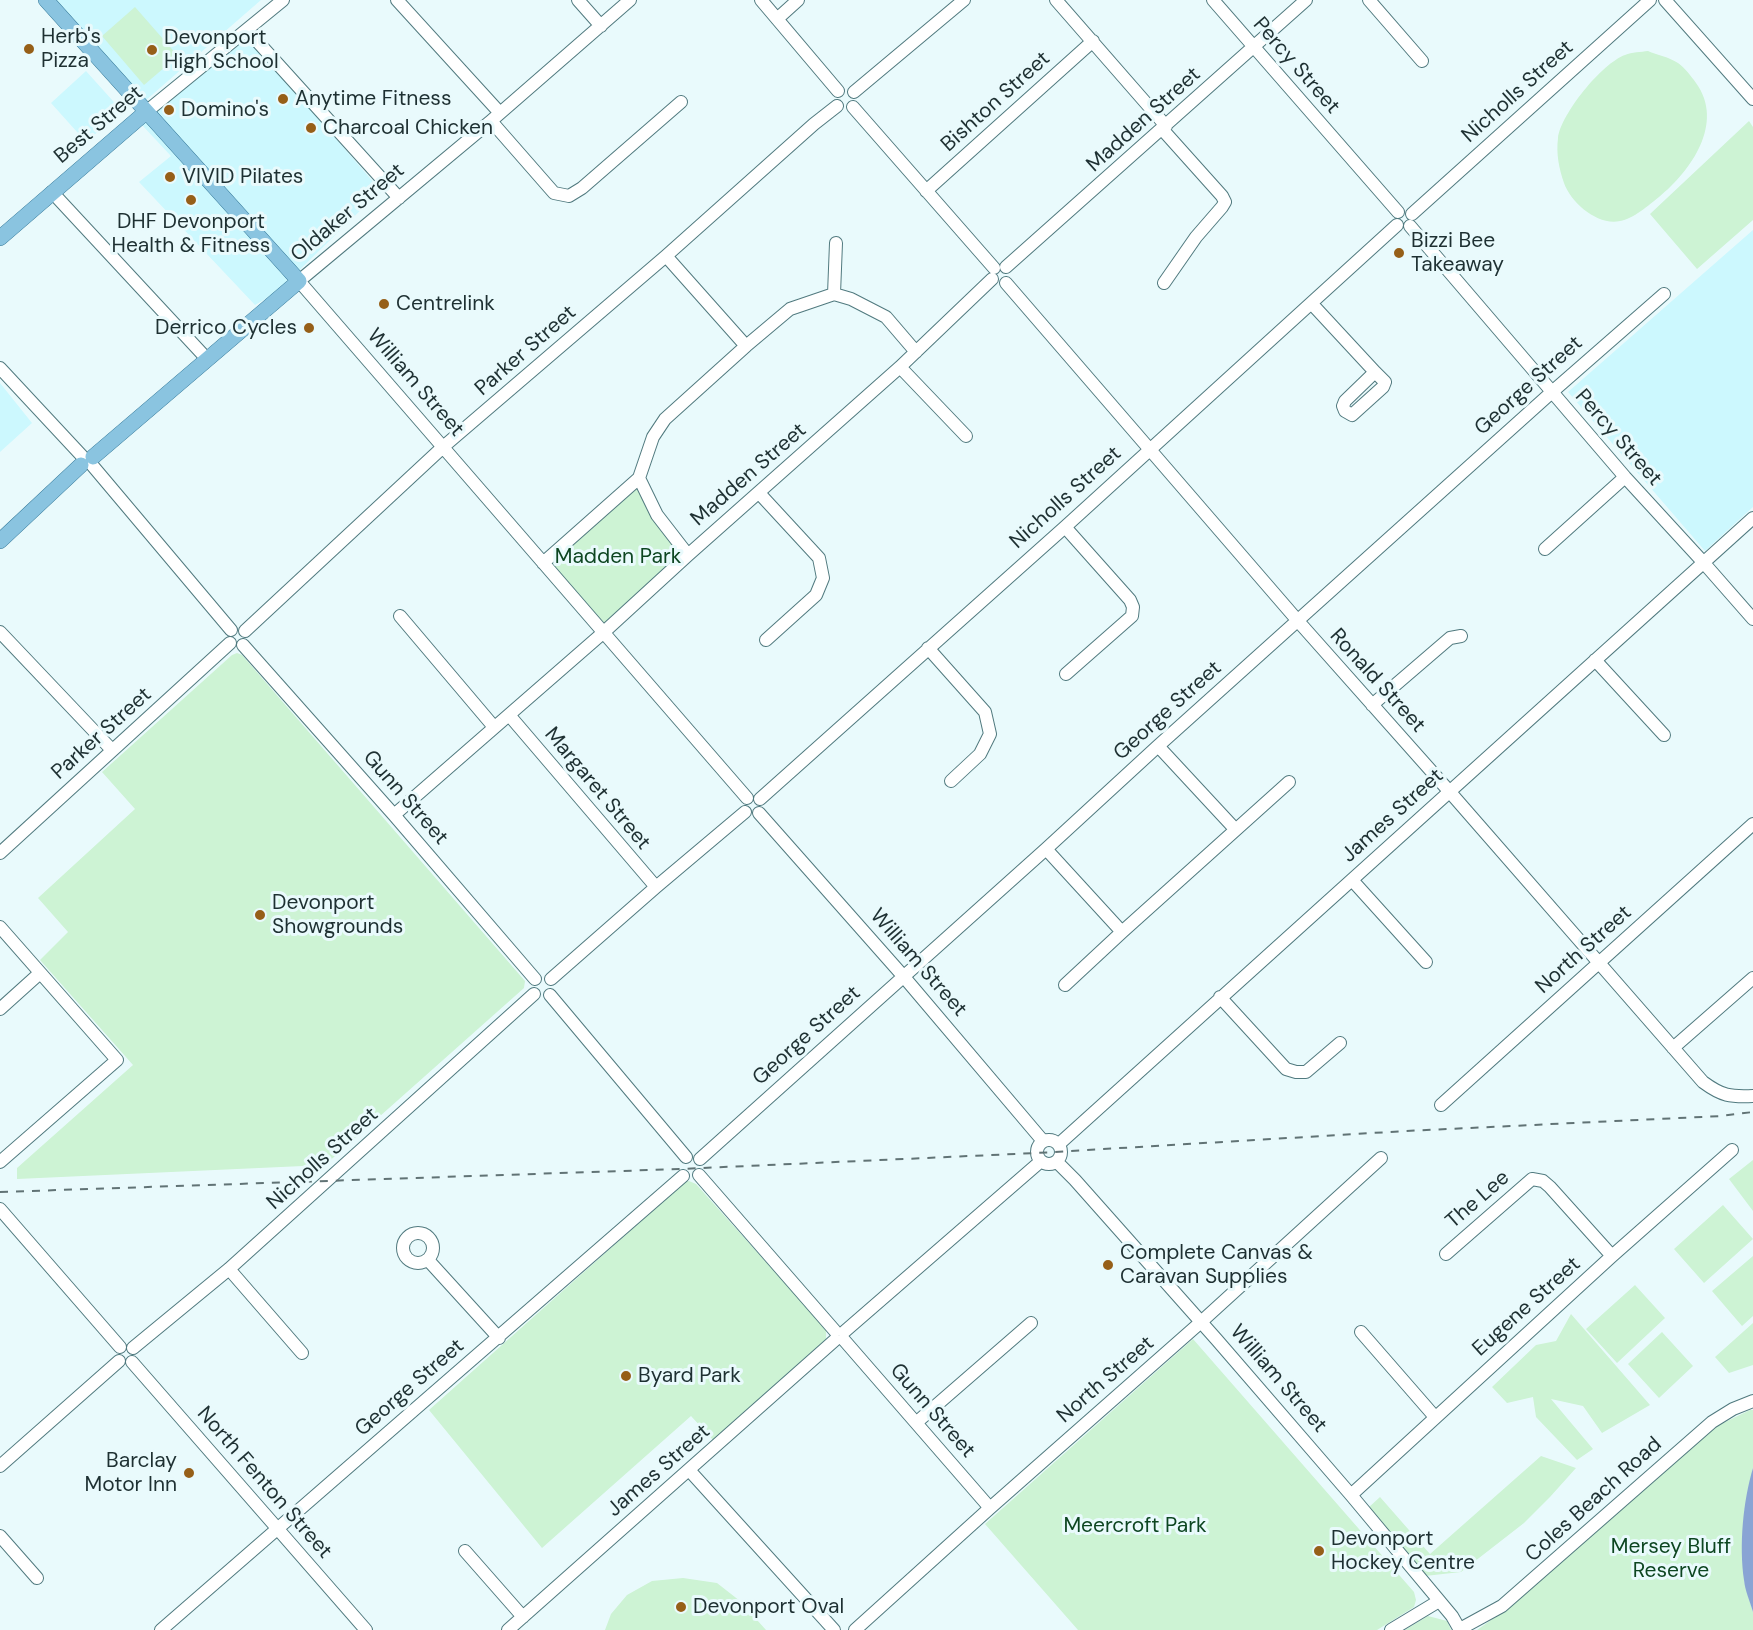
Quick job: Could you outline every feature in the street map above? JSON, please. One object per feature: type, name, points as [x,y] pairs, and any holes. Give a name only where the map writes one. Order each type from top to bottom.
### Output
[{"type":"main road","name":"William Street","points":[[46,0],[299,281]]},
{"type":"main road","name":"Best Street","points":[[0,238],[146,112]]},
{"type":"main road","name":"Oldaker Street","points":[[0,541],[87,461],[299,281]]},
{"type":"street","name":"Best Street","points":[[146,112],[283,0]]},
{"type":"street","points":[[397,0],[495,117],[554,193],[569,195],[582,188],[681,102]]},
{"type":"street","points":[[578,0],[601,26]]},
{"type":"street","name":"Oldaker Street","points":[[299,281],[495,117],[630,0]]},
{"type":"street","points":[[761,0],[838,91]]},
{"type":"street","points":[[777,19],[798,0]]},
{"type":"street","points":[[854,92],[964,0]]},
{"type":"street","points":[[1056,0],[1093,41],[1225,202],[1196,237],[1164,283]]},
{"type":"street","name":"Percy Street","points":[[1213,0],[1398,212]]},
{"type":"street","name":"Madden Street","points":[[1006,267],[1306,0]]},
{"type":"street","points":[[1369,0],[1422,61]]},
{"type":"street","name":"Nicholls Street","points":[[1411,220],[1650,0]]},
{"type":"street","points":[[1665,0],[1753,99]]},
{"type":"street","points":[[247,30],[399,198]]},
{"type":"street","name":"Bishton Street","points":[[926,191],[1093,41]]},
{"type":"street","points":[[848,89],[854,92],[856,98],[853,107],[846,110],[837,106],[835,100],[838,91],[848,89]]},
{"type":"street","name":"Parker Street","points":[[245,631],[443,447],[837,106]]},
{"type":"street","points":[[853,107],[926,191],[993,274],[998,284],[1006,283],[1010,277],[1010,272],[1006,267],[998,266],[993,274]]},
{"type":"street","points":[[52,192],[207,359]]},
{"type":"street","points":[[1407,210],[1411,220],[1405,228],[1397,225],[1395,219],[1398,212],[1407,210]]},
{"type":"street","name":"Percy Street","points":[[1411,220],[1552,392],[1753,619]]},
{"type":"street","name":"Nicholls Street","points":[[753,798],[1065,527],[1148,449],[1312,304],[1397,225]]},
{"type":"street","points":[[834,294],[836,243]]},
{"type":"street","points":[[666,256],[746,346]]},
{"type":"street","name":"Madden Street","points":[[394,815],[604,632],[900,367],[993,274]]},
{"type":"street","name":"William Street","points":[[299,281],[543,563],[753,798]]},
{"type":"street","name":"Ronald Street","points":[[1006,283],[1298,621],[1703,1082],[1715,1092],[1726,1096],[1753,1096]]},
{"type":"street","points":[[543,563],[639,478],[653,437],[665,419],[790,309],[834,294],[851,299],[885,317],[916,352]]},
{"type":"street","name":"George Street","points":[[700,1159],[1552,392],[1664,294]]},
{"type":"street","points":[[1312,304],[1376,372]]},
{"type":"street","points":[[900,367],[966,436]]},
{"type":"street","points":[[0,368],[87,461],[231,630]]},
{"type":"street","points":[[1545,549],[1625,477]]},
{"type":"street","points":[[639,478],[657,515],[688,555]]},
{"type":"street","points":[[759,493],[819,558],[823,578],[816,595],[766,640]]},
{"type":"street","name":"James Street","points":[[1059,1144],[1753,518]]},
{"type":"street","points":[[1065,527],[1130,600],[1133,607],[1132,616],[1066,674]]},
{"type":"street","points":[[400,616],[494,727]]},
{"type":"street","points":[[238,628],[245,631],[247,637],[243,645],[237,647],[230,643],[228,637],[231,630],[238,628]]},
{"type":"street","points":[[0,632],[112,750]]},
{"type":"street","points":[[1372,705],[1450,638],[1461,636]]},
{"type":"street","name":"Parker Street","points":[[0,853],[230,643]]},
{"type":"street","name":"Gunn Street","points":[[243,645],[535,979]]},
{"type":"street","points":[[928,648],[985,712],[990,734],[980,754],[951,781]]},
{"type":"street","points":[[1595,660],[1664,735]]},
{"type":"street","name":"Margaret Street","points":[[509,715],[656,886]]},
{"type":"street","points":[[1158,746],[1235,829]]},
{"type":"street","points":[[1065,985],[1289,782]]},
{"type":"street","points":[[753,798],[763,807],[753,816],[745,812],[743,803],[753,798]]},
{"type":"street","points":[[551,979],[656,886],[745,812]]},
{"type":"street","name":"William Street","points":[[759,813],[904,977],[1043,1142]]},
{"type":"street","name":"North Street","points":[[1441,1105],[1753,824]]},
{"type":"street","points":[[1046,849],[1122,932]]},
{"type":"street","points":[[1352,880],[1426,962]]},
{"type":"street","points":[[0,927],[117,1060],[0,1162]]},
{"type":"street","points":[[0,1009],[40,973]]},
{"type":"street","points":[[543,976],[551,979],[554,986],[549,995],[540,997],[534,994],[532,988],[535,979],[543,976]]},
{"type":"street","points":[[1673,1048],[1753,978]]},
{"type":"street","name":"Nicholls Street","points":[[134,1348],[229,1269],[534,994]]},
{"type":"street","points":[[549,995],[686,1157]]},
{"type":"street","points":[[1220,997],[1286,1068],[1296,1072],[1306,1072],[1340,1043]]},
{"type":"street","points":[[1051,1140],[1059,1144],[1062,1152],[1057,1162],[1048,1164],[1038,1157],[1037,1149],[1043,1142],[1051,1140]]},
{"type":"street","name":"Eugene Street","points":[[1351,1495],[1612,1256],[1732,1150]]},
{"type":"street","points":[[693,1155],[700,1159],[703,1168],[699,1175],[692,1179],[683,1176],[681,1172],[680,1165],[686,1157],[693,1155]]},
{"type":"street","name":"North Street","points":[[855,1630],[1382,1158]]},
{"type":"street","name":"James Street","points":[[508,1630],[839,1336],[1041,1161]]},
{"type":"street","name":"William Street","points":[[1057,1162],[1201,1322],[1351,1495],[1452,1616],[1460,1630]]},
{"type":"street","name":"Gunn Street","points":[[699,1175],[990,1508]]},
{"type":"street","name":"George Street","points":[[161,1630],[683,1176]]},
{"type":"street","name":"The Lee","points":[[1446,1254],[1532,1179],[1543,1181],[1550,1187],[1612,1256]]},
{"type":"street","points":[[0,1209],[120,1347]]},
{"type":"street","points":[[428,1260],[498,1338]]},
{"type":"street","points":[[229,1269],[302,1353]]},
{"type":"street","points":[[917,1422],[1030,1323]]},
{"type":"street","points":[[1361,1332],[1435,1417]]},
{"type":"street","points":[[0,1466],[135,1355],[134,1348],[127,1345],[120,1347]]},
{"type":"street","points":[[120,1347],[117,1355],[126,1361]]},
{"type":"street","name":"North Fenton Street","points":[[126,1361],[366,1630]]},
{"type":"street","name":"Coles Beach Road","points":[[1460,1630],[1502,1606],[1713,1422],[1733,1408],[1753,1401]]},
{"type":"street","points":[[689,1470],[834,1630]]},
{"type":"street","points":[[0,1536],[37,1578]]},
{"type":"street","points":[[465,1551],[523,1617]]},
{"type":"street","points":[[1391,1630],[1439,1601]]},
{"type":"shaded area","name":"Devonport High School","points":[[56,0],[261,0],[145,101]]},
{"type":"shaded area","points":[[248,37],[382,192],[277,292],[255,305],[139,182],[171,156],[141,124]]},
{"type":"shaded area","points":[[86,71],[122,111],[86,142],[51,103]]},
{"type":"shaded area","points":[[1753,230],[1753,507],[1705,551],[1568,392]]},
{"type":"shaded area","points":[[0,383],[32,423],[0,452]]},
{"type":"green space","points":[[135,7],[178,56],[144,85],[102,36]]},
{"type":"green space","points":[[1648,51],[1678,63],[1694,80],[1704,98],[1707,114],[1705,130],[1692,160],[1682,174],[1659,197],[1630,218],[1612,222],[1603,220],[1586,211],[1568,191],[1558,161],[1558,138],[1566,116],[1594,78],[1625,55]]},
{"type":"green space","points":[[1749,121],[1753,127],[1753,220],[1697,269],[1650,214]]},
{"type":"green space","name":"Madden Park","points":[[639,478],[688,555],[604,632],[543,563]]},
{"type":"green space","name":"Devonport Showgrounds","points":[[237,653],[242,655],[525,981],[524,988],[325,1165],[17,1179],[17,1168],[133,1065],[40,960],[68,932],[38,898],[135,809],[102,772],[232,655]]},
{"type":"green space","points":[[1753,1160],[1753,1211],[1729,1179]]},
{"type":"green space","name":"Byard Park","points":[[685,1182],[696,1184],[826,1329],[826,1339],[713,1440],[691,1416],[542,1548],[429,1410]]},
{"type":"green space","points":[[1723,1205],[1753,1239],[1704,1283],[1674,1249]]},
{"type":"green space","points":[[1753,1256],[1753,1316],[1742,1326],[1712,1291]]},
{"type":"green space","points":[[1635,1285],[1665,1318],[1617,1363],[1586,1329]]},
{"type":"green space","points":[[1571,1314],[1650,1405],[1602,1433],[1583,1406],[1551,1399],[1593,1449],[1577,1460],[1536,1417],[1533,1397],[1507,1403],[1492,1387],[1536,1345],[1556,1341]]},
{"type":"green space","points":[[1753,1323],[1753,1365],[1729,1373],[1715,1357]]},
{"type":"green space","points":[[1662,1332],[1693,1366],[1659,1398],[1628,1364]]},
{"type":"green space","name":"Meercroft Park","points":[[1193,1339],[1414,1592],[1416,1600],[1414,1607],[1377,1630],[1078,1630],[985,1524]]},
{"type":"green space","name":"Mersey Bluff Reserve","points":[[1753,1410],[1753,1468],[1744,1514],[1744,1581],[1753,1612],[1753,1630],[1477,1630],[1498,1615],[1717,1426]]},
{"type":"green space","points":[[1541,1456],[1576,1468],[1524,1523],[1461,1572],[1425,1576],[1368,1508],[1380,1497],[1430,1554]]},
{"type":"green space","name":"Devonport Oval","points":[[683,1578],[717,1583],[740,1601],[766,1630],[605,1630],[611,1614],[627,1595],[652,1581]]},
{"type":"green space","points":[[1428,1616],[1447,1621],[1451,1630],[1405,1630]]},
{"type":"water","points":[[1753,1468],[1753,1612],[1745,1584],[1742,1538],[1744,1509]]},
{"type":"railway","points":[[0,1192],[680,1169],[1037,1153],[1406,1131],[1721,1116],[1753,1112]]},
{"type":"place","name":"Herb's Pizza","points":[[29,49]]},
{"type":"place","name":"Devonport High School","points":[[152,50]]},
{"type":"place","name":"Anytime Fitness","points":[[283,99]]},
{"type":"place","name":"Domino's","points":[[169,110]]},
{"type":"place","name":"Charcoal Chicken","points":[[311,128]]},
{"type":"place","name":"VIVID Pilates","points":[[170,177]]},
{"type":"place","name":"DHF Devonport Health & Fitness","points":[[191,200]]},
{"type":"place","name":"Bizzi Bee Takeaway","points":[[1399,253]]},
{"type":"place","name":"Centrelink","points":[[384,304]]},
{"type":"place","name":"Derrico Cycles","points":[[309,328]]},
{"type":"place","name":"Devonport Showgrounds","points":[[260,915]]},
{"type":"place","name":"Complete Canvas & Caravan Supplies","points":[[1108,1265]]},
{"type":"place","name":"Byard Park","points":[[626,1376]]},
{"type":"place","name":"Barclay Motor Inn","points":[[189,1473]]},
{"type":"place","name":"Devonport Hockey Centre","points":[[1319,1551]]},
{"type":"place","name":"Devonport Oval","points":[[681,1607]]}]
